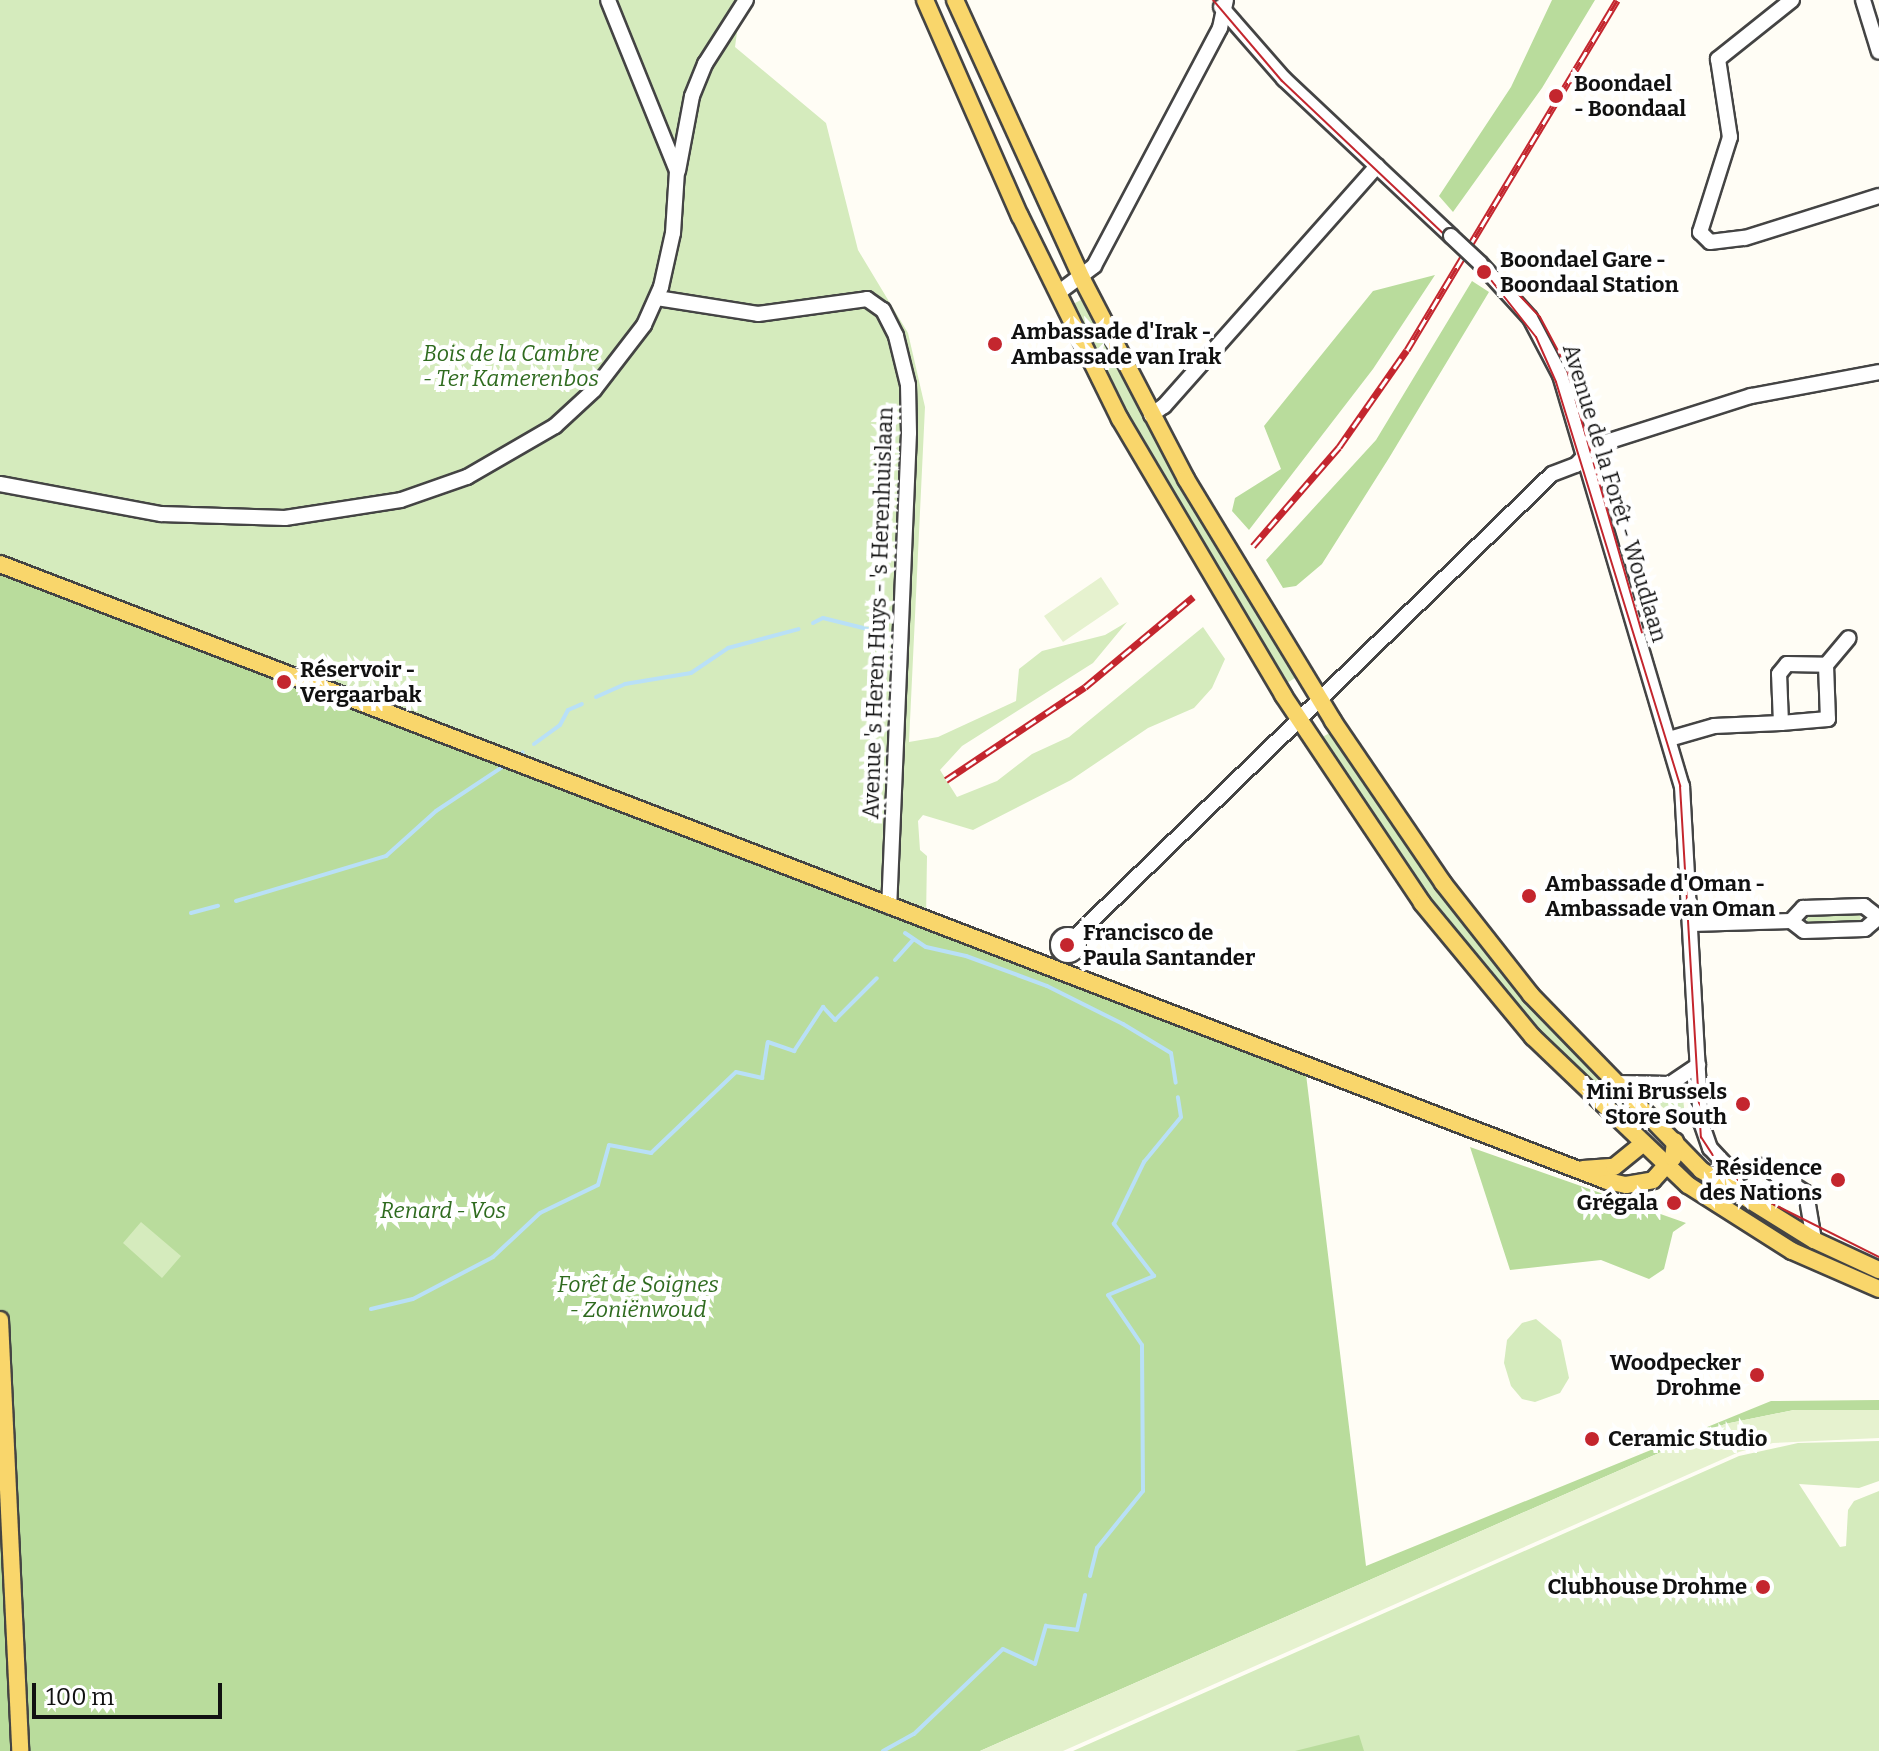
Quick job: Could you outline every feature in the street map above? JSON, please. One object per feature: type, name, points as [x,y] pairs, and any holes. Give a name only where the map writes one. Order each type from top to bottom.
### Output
[{"type":"main road","points":[[925,0],[1058,293],[1164,497],[1299,720],[1370,830],[1473,969],[1570,1076],[1667,1165],[1751,1228],[1879,1289]]},
{"type":"main road","points":[[955,0],[1082,279],[1151,415],[1320,700],[1485,940],[1617,1083],[1715,1180],[1814,1240],[1879,1270]]},
{"type":"main road","points":[[0,564],[1581,1170],[1626,1185],[1653,1180],[1667,1165],[1675,1141]]},
{"type":"main road","points":[[1581,1170],[1614,1167],[1644,1143],[1675,1141]]},
{"type":"main road","points":[[0,1320],[20,1751]]},
{"type":"street","points":[[608,0],[677,171]]},
{"type":"street","points":[[0,484],[210,518],[285,518],[401,500],[467,477],[555,426],[620,359],[657,298],[673,233],[677,171],[692,96],[705,64],[746,0]]},
{"type":"street","points":[[1792,0],[1718,59],[1730,137],[1700,232],[1710,242],[1745,238],[1879,196]]},
{"type":"street","points":[[1863,0],[1879,52]]},
{"type":"street","points":[[1058,293],[1082,279],[1110,236],[1222,3]]},
{"type":"street","name":"Avenue de la Forêt - Woudlaan","points":[[1222,3],[1284,79],[1480,263],[1523,309],[1546,343],[1584,456],[1669,739],[1687,813],[1702,1130],[1716,1157],[1734,1174]]},
{"type":"street","points":[[1151,415],[1164,406],[1377,166]]},
{"type":"street","name":"Avenue 's Heren Huys - 's Herenhuislaan","points":[[657,298],[758,314],[867,299],[891,324],[904,356],[909,433],[889,907]]},
{"type":"street","points":[[1076,936],[1552,474],[1584,456],[1594,446],[1751,396],[1879,372]]},
{"type":"street","points":[[1669,739],[1714,726],[1828,719],[1826,665],[1849,638]]},
{"type":"street","points":[[1781,723],[1781,669],[1826,665]]},
{"type":"street","points":[[1692,924],[1791,921],[1804,931],[1865,929],[1878,917],[1864,906],[1803,908],[1791,921]]},
{"type":"street","points":[[1617,1083],[1670,1084],[1698,1065]]},
{"type":"street","points":[[1715,1180],[1763,1166],[1806,1193],[1814,1240]]},
{"type":"green space","points":[[0,0],[753,0],[738,25],[735,47],[826,123],[858,250],[908,333],[925,407],[909,742],[938,737],[1016,701],[1019,669],[1042,651],[1105,635],[1127,622],[1093,663],[962,746],[940,770],[957,797],[997,781],[1032,754],[1069,737],[1203,627],[1225,659],[1212,688],[1194,708],[1148,728],[1071,780],[973,830],[923,815],[918,821],[920,850],[927,856],[926,920],[1195,1577],[0,1233]]},
{"type":"green space","points":[[1552,0],[1595,0],[1542,88],[1453,212],[1439,196],[1511,87]]},
{"type":"green space","points":[[1435,275],[1373,369],[1249,530],[1232,511],[1235,498],[1281,469],[1264,426],[1373,291]]},
{"type":"green space","points":[[1472,281],[1489,292],[1389,458],[1322,564],[1296,586],[1283,588],[1266,560],[1376,440]]},
{"type":"green space","points":[[1084,298],[1298,676],[1284,685],[1156,472],[1070,306]]},
{"type":"green space","name":"Forêt de Soignes - Zoniënwoud","points":[[0,561],[1305,1066],[1366,1566],[1771,1401],[1879,1400],[1879,1410],[1794,1410],[1725,1424],[980,1751],[0,1751]],"holes":[[[141,1222],[181,1256],[162,1278],[123,1243]]]},
{"type":"green space","points":[[1101,577],[1119,604],[1063,642],[1044,616]]},
{"type":"green space","points":[[1333,731],[1380,801],[1631,1106],[1622,1116],[1552,1050],[1454,935],[1319,739]]},
{"type":"green space","points":[[1860,912],[1861,924],[1806,922],[1809,913]]},
{"type":"green space","points":[[1683,1098],[1684,1127],[1659,1104],[1661,1099]]},
{"type":"green space","points":[[1470,1147],[1686,1223],[1673,1232],[1664,1269],[1649,1279],[1601,1260],[1510,1270]]},
{"type":"green space","points":[[1536,1319],[1561,1340],[1569,1378],[1560,1393],[1535,1402],[1522,1399],[1511,1386],[1504,1363],[1507,1340],[1522,1323]]},
{"type":"green space","points":[[1794,1410],[1879,1410],[1879,1438],[1773,1443],[1739,1452],[1063,1751],[980,1751],[1725,1424]]},
{"type":"green space","points":[[1879,1441],[1879,1481],[1859,1488],[1799,1484],[1840,1547],[1846,1546],[1848,1510],[1854,1501],[1879,1491],[1879,1751],[1073,1751],[1739,1456],[1798,1443]]},
{"type":"green space","points":[[1359,1735],[1364,1751],[1295,1751]]},
{"type":"waterway","points":[[813,623],[823,618],[875,631]]},
{"type":"waterway","points":[[596,697],[625,684],[691,673],[728,648],[799,629]]},
{"type":"waterway","points":[[534,744],[560,725],[568,710],[582,704]]},
{"type":"waterway","points":[[236,901],[386,856],[436,811],[501,768]]},
{"type":"waterway","points":[[191,913],[218,906]]},
{"type":"waterway","points":[[905,933],[926,947],[966,956],[1047,986],[1123,1024],[1171,1053],[1176,1083]]},
{"type":"waterway","points":[[895,960],[914,939]]},
{"type":"waterway","points":[[371,1309],[413,1299],[493,1257],[540,1213],[598,1185],[609,1145],[651,1153],[736,1072],[762,1078],[768,1042],[794,1051],[823,1007],[835,1020],[877,978]]},
{"type":"waterway","points":[[1090,1576],[1097,1548],[1143,1491],[1142,1345],[1108,1295],[1154,1276],[1114,1224],[1144,1162],[1181,1117],[1178,1097]]},
{"type":"waterway","points":[[883,1751],[914,1734],[1003,1649],[1035,1664],[1046,1626],[1077,1630],[1085,1595]]},
{"type":"tram line","points":[[1213,0],[1282,81],[1487,275],[1536,337],[1556,382],[1680,786],[1701,1137],[1720,1166],[1763,1199],[1879,1257]]},
{"type":"tram line","points":[[1505,280],[1540,317],[1566,366],[1642,632]]},
{"type":"railway","points":[[1253,546],[1339,447],[1407,350],[1617,0]]},
{"type":"railway","points":[[946,780],[1085,687],[1193,597]]},
{"type":"place","name":"Boondael - Boondaal","points":[[1556,96]]},
{"type":"place","name":"Boondael Gare - Boondaal Station","points":[[1484,272]]},
{"type":"place","name":"Ambassade d'Irak - Ambassade van Irak","points":[[995,344]]},
{"type":"place","name":"Réservoir - Vergaarbak","points":[[284,682]]},
{"type":"place","name":"Ambassade d'Oman - Ambassade van Oman","points":[[1529,896]]},
{"type":"place","name":"Francisco de Paula Santander","points":[[1067,945]]},
{"type":"place","name":"Mini Brussels Store South","points":[[1743,1104]]},
{"type":"place","name":"Résidence des Nations","points":[[1838,1180]]},
{"type":"place","name":"Grégala","points":[[1674,1203]]},
{"type":"place","name":"Woodpecker Drohme","points":[[1757,1375]]},
{"type":"place","name":"Ceramic Studio","points":[[1592,1439]]},
{"type":"place","name":"Clubhouse Drohme","points":[[1763,1587]]},
{"type":"park label","name":"Bois de la Cambre - Ter Kamerenbos","points":[[511,366]]},
{"type":"park label","name":"Renard - Vos","points":[[443,1211]]}]
